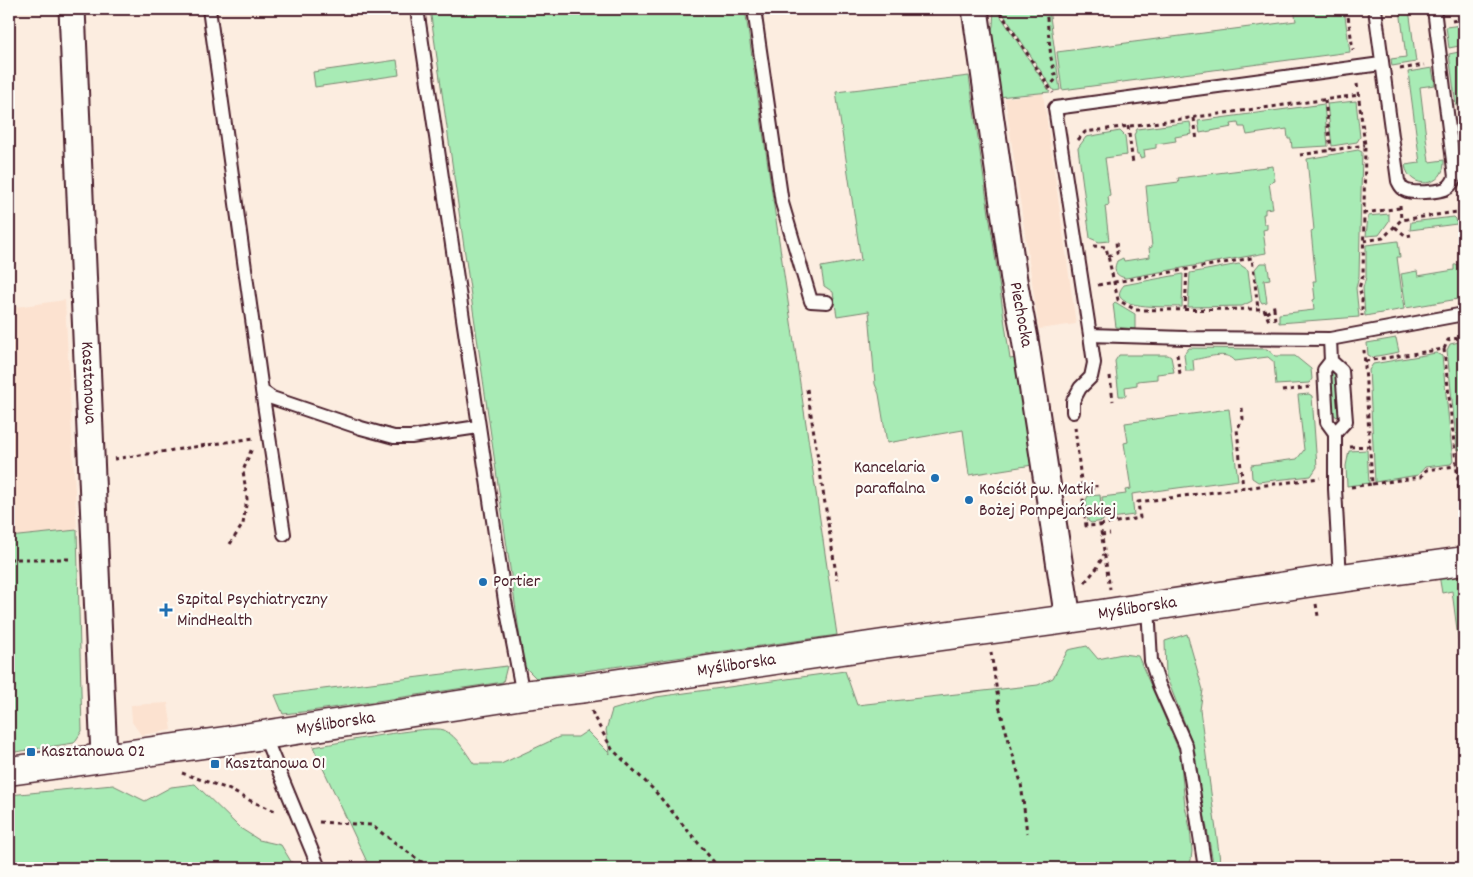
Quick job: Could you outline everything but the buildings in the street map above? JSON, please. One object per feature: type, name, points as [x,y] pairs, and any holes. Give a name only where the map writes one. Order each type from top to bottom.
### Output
[{"type":"street","name":"Kasztanowa","points":[[72,9],[104,757]]},
{"type":"street","name":"Piechocka","points":[[975,9],[1014,280],[1025,339],[1068,619]]},
{"type":"street","name":"Myśliborska","points":[[9,771],[1464,561]]},
{"type":"lane","points":[[209,9],[262,391],[284,534]]},
{"type":"lane","points":[[417,9],[509,630],[522,696]]},
{"type":"lane","points":[[754,9],[782,203],[811,301],[826,302]]},
{"type":"lane","points":[[1375,9],[1398,181],[1401,187],[1414,193],[1445,189],[1456,177],[1434,9]]},
{"type":"lane","points":[[1073,412],[1073,401],[1080,388],[1091,377],[1094,363],[1054,108],[1355,67],[1382,68]]},
{"type":"lane","points":[[1090,335],[1178,338],[1330,339],[1464,314]]},
{"type":"lane","points":[[1330,339],[1331,361],[1324,370],[1327,422],[1335,433],[1335,489],[1340,578]]},
{"type":"lane","points":[[1331,361],[1342,371],[1346,421],[1335,433]]},
{"type":"lane","points":[[262,391],[272,398],[394,437],[411,437],[478,426]]},
{"type":"lane","points":[[1148,606],[1151,661],[1159,685],[1186,746],[1205,868]]},
{"type":"lane","points":[[264,735],[319,868]]},
{"type":"path","points":[[998,9],[1053,93],[1059,94]]},
{"type":"path","points":[[1046,9],[1051,58],[1056,79],[1049,87]]},
{"type":"path","points":[[1347,9],[1365,145],[1363,276],[1359,288],[1362,297],[1363,333]]},
{"type":"path","points":[[1382,68],[1441,62]]},
{"type":"path","points":[[1074,144],[1085,132],[1359,95]]},
{"type":"path","points":[[1325,100],[1331,150]]},
{"type":"path","points":[[1194,118],[1197,141]]},
{"type":"path","points":[[1128,126],[1133,164]]},
{"type":"path","points":[[1300,155],[1365,145]]},
{"type":"path","points":[[1364,213],[1400,208]]},
{"type":"path","points":[[1364,241],[1383,238],[1402,220],[1463,212],[1464,229]]},
{"type":"path","points":[[1395,226],[1406,236],[1410,236]]},
{"type":"path","points":[[1108,256],[1117,253],[1116,241]]},
{"type":"path","points":[[1089,246],[1106,247],[1118,300],[1136,310],[1264,309],[1271,324]]},
{"type":"path","points":[[1082,287],[1252,258],[1258,309]]},
{"type":"path","points":[[1186,310],[1187,269]]},
{"type":"path","points":[[1273,302],[1276,324]]},
{"type":"path","points":[[1266,314],[1274,308]]},
{"type":"path","points":[[1460,500],[1444,350],[1448,340],[1464,337]]},
{"type":"path","points":[[1365,361],[1444,350]]},
{"type":"path","points":[[1177,351],[1180,374]]},
{"type":"path","points":[[1109,371],[1113,400]]},
{"type":"path","points":[[1282,390],[1318,386]]},
{"type":"path","points":[[807,389],[837,580]]},
{"type":"path","points":[[1242,408],[1243,419],[1237,429],[1243,488]]},
{"type":"path","points":[[1073,412],[1086,526],[1140,518],[1138,502],[1323,478]]},
{"type":"path","points":[[118,458],[257,438]]},
{"type":"path","points":[[1372,484],[1421,477],[1426,470],[1456,466]]},
{"type":"path","points":[[1457,477],[1464,476]]},
{"type":"path","points":[[1082,491],[1096,489],[1096,485]]},
{"type":"path","points":[[1100,525],[1110,590]]},
{"type":"path","points":[[1102,534],[1110,534]]},
{"type":"path","points":[[9,559],[78,559]]},
{"type":"path","points":[[988,629],[999,706],[1021,783],[1027,833]]},
{"type":"path","points":[[586,688],[594,717],[612,749],[654,790],[719,868]]},
{"type":"path","points":[[179,772],[228,789],[299,821]]},
{"type":"path","points":[[313,822],[371,825],[420,861],[434,868]]},
{"type":"shaded area","points":[[1043,93],[1076,324],[1039,329],[1005,98]]},
{"type":"shaded area","points":[[65,300],[77,530],[9,537],[9,308]]},
{"type":"shaded area","points":[[168,703],[172,730],[141,735],[132,722],[131,705]]},
{"type":"green space","points":[[430,9],[745,9],[837,635],[536,678],[524,666]]},
{"type":"green space","points":[[994,9],[996,9],[1050,92],[998,97],[989,38],[993,26]]},
{"type":"green space","points":[[1000,9],[1049,9],[1060,90],[1054,91]]},
{"type":"green space","points":[[1294,9],[1344,9],[1350,52],[1062,90],[1057,52],[1296,21]]},
{"type":"green space","points":[[1400,9],[1409,9],[1416,62],[1392,66],[1391,59],[1406,57]]},
{"type":"green space","points":[[1461,25],[1464,45],[1449,48],[1446,27]]},
{"type":"green space","points":[[1464,51],[1464,105],[1456,106],[1449,54]]},
{"type":"green space","points":[[397,60],[399,75],[315,87],[313,72]]},
{"type":"green space","points":[[1432,68],[1435,85],[1420,87],[1429,162],[1444,160],[1443,169],[1439,176],[1434,181],[1427,183],[1413,179],[1405,165],[1420,163],[1408,72]]},
{"type":"green space","points":[[969,76],[1010,359],[1023,357],[1039,464],[969,475],[963,430],[887,443],[879,394],[875,384],[869,311],[837,316],[833,292],[824,286],[821,267],[861,260],[836,92]]},
{"type":"green space","points":[[1356,101],[1360,137],[1357,142],[1332,146],[1327,104]]},
{"type":"green space","points":[[1324,104],[1328,146],[1292,148],[1291,139],[1288,139],[1287,129],[1247,135],[1245,127],[1239,127],[1238,123],[1231,124],[1232,127],[1200,133],[1198,121]]},
{"type":"green space","points":[[1190,122],[1192,134],[1175,137],[1176,141],[1156,144],[1156,148],[1144,150],[1145,157],[1140,158],[1139,154],[1137,154],[1134,135],[1137,129]]},
{"type":"green space","points":[[1120,131],[1125,136],[1127,155],[1105,158],[1110,195],[1108,196],[1109,205],[1105,206],[1109,241],[1099,242],[1090,238],[1078,148],[1086,137]]},
{"type":"green space","points":[[1358,150],[1362,152],[1359,276],[1356,288],[1359,317],[1279,323],[1279,314],[1314,310],[1313,281],[1316,281],[1311,231],[1314,230],[1307,159]]},
{"type":"green space","points":[[1273,166],[1275,181],[1269,183],[1273,208],[1265,209],[1265,214],[1263,214],[1264,224],[1267,224],[1267,229],[1263,230],[1266,253],[1126,278],[1117,274],[1115,267],[1117,261],[1123,258],[1124,261],[1150,257],[1149,248],[1152,247],[1146,186],[1179,182],[1178,178]]},
{"type":"green space","points":[[1389,214],[1389,221],[1379,235],[1366,236],[1368,216]]},
{"type":"green space","points":[[1454,217],[1457,224],[1410,230],[1411,222]]},
{"type":"green space","points":[[1398,241],[1400,257],[1397,257],[1404,309],[1365,316],[1363,288],[1366,277],[1366,245]]},
{"type":"green space","points":[[1260,263],[1267,263],[1270,279],[1264,280],[1267,302],[1262,303],[1255,269]]},
{"type":"green space","points":[[1239,264],[1248,270],[1252,301],[1242,306],[1188,307],[1190,273]]},
{"type":"green space","points":[[1464,264],[1464,298],[1406,308],[1401,274],[1417,271],[1418,276],[1454,270],[1454,265]]},
{"type":"green space","points":[[1183,274],[1182,307],[1130,303],[1122,299],[1119,293],[1124,285]]},
{"type":"green space","points":[[1115,302],[1135,314],[1135,329],[1116,327],[1113,304]]},
{"type":"green space","points":[[1396,338],[1399,352],[1372,357],[1368,355],[1367,343]]},
{"type":"green space","points":[[1464,341],[1464,449],[1457,450],[1447,350],[1450,344]]},
{"type":"green space","points":[[1189,348],[1267,349],[1275,356],[1295,356],[1311,369],[1312,379],[1309,383],[1276,385],[1274,362],[1268,357],[1235,361],[1221,355],[1209,357],[1193,360],[1194,371],[1186,371],[1184,354]]},
{"type":"green space","points":[[1436,353],[1442,356],[1453,461],[1451,464],[1425,467],[1418,475],[1375,482],[1369,370],[1373,364]]},
{"type":"green space","points":[[1119,355],[1168,355],[1171,357],[1174,372],[1157,374],[1157,379],[1137,381],[1137,385],[1125,387],[1126,396],[1119,396],[1115,361]]},
{"type":"green space","points":[[1332,372],[1336,373],[1339,415],[1337,417],[1333,414],[1330,375]]},
{"type":"green space","points":[[1309,394],[1312,396],[1317,467],[1311,476],[1258,482],[1252,478],[1251,465],[1297,459],[1304,450],[1298,395]]},
{"type":"green space","points":[[1229,409],[1238,480],[1132,494],[1134,515],[1104,519],[1102,497],[1126,494],[1125,490],[1131,489],[1124,443],[1128,442],[1125,423]]},
{"type":"green space","points":[[1367,450],[1369,483],[1347,486],[1346,466],[1349,451]]},
{"type":"green space","points":[[1100,495],[1103,521],[1091,523],[1088,521],[1086,500],[1088,496]]},
{"type":"green space","points":[[77,530],[82,731],[74,743],[9,753],[9,537]]},
{"type":"green space","points":[[1439,575],[1464,575],[1464,684],[1452,591],[1442,593]]},
{"type":"green space","points":[[1187,634],[1203,690],[1200,710],[1221,868],[1214,868],[1191,739],[1166,676],[1165,641]]},
{"type":"green space","points":[[1087,646],[1098,659],[1122,654],[1138,656],[1180,753],[1192,851],[1190,868],[367,868],[368,864],[313,747],[402,732],[435,729],[444,730],[453,736],[474,764],[501,764],[559,737],[578,737],[587,731],[610,754],[606,730],[612,710],[656,697],[845,671],[857,705],[1038,685],[1053,678],[1068,650]]},
{"type":"green space","points":[[507,666],[503,682],[311,711],[283,714],[275,695]]},
{"type":"green space","points":[[195,784],[240,828],[259,840],[281,845],[295,868],[9,868],[9,795],[113,785],[145,801],[171,787]]},
{"type":"place","name":"Kancelaria parafialna","points":[[935,478]]},
{"type":"place","name":"Kościół pw. Matki Bożej Pompejańskiej","points":[[969,500]]},
{"type":"place","name":"Portier","points":[[483,582]]},
{"type":"place","name":"Szpital Psychiatryczny MindHealth","points":[[166,610]]},
{"type":"place","name":"Kasztanowa 02","points":[[31,752]]},
{"type":"place","name":"Kasztanowa 01","points":[[215,764]]}]
